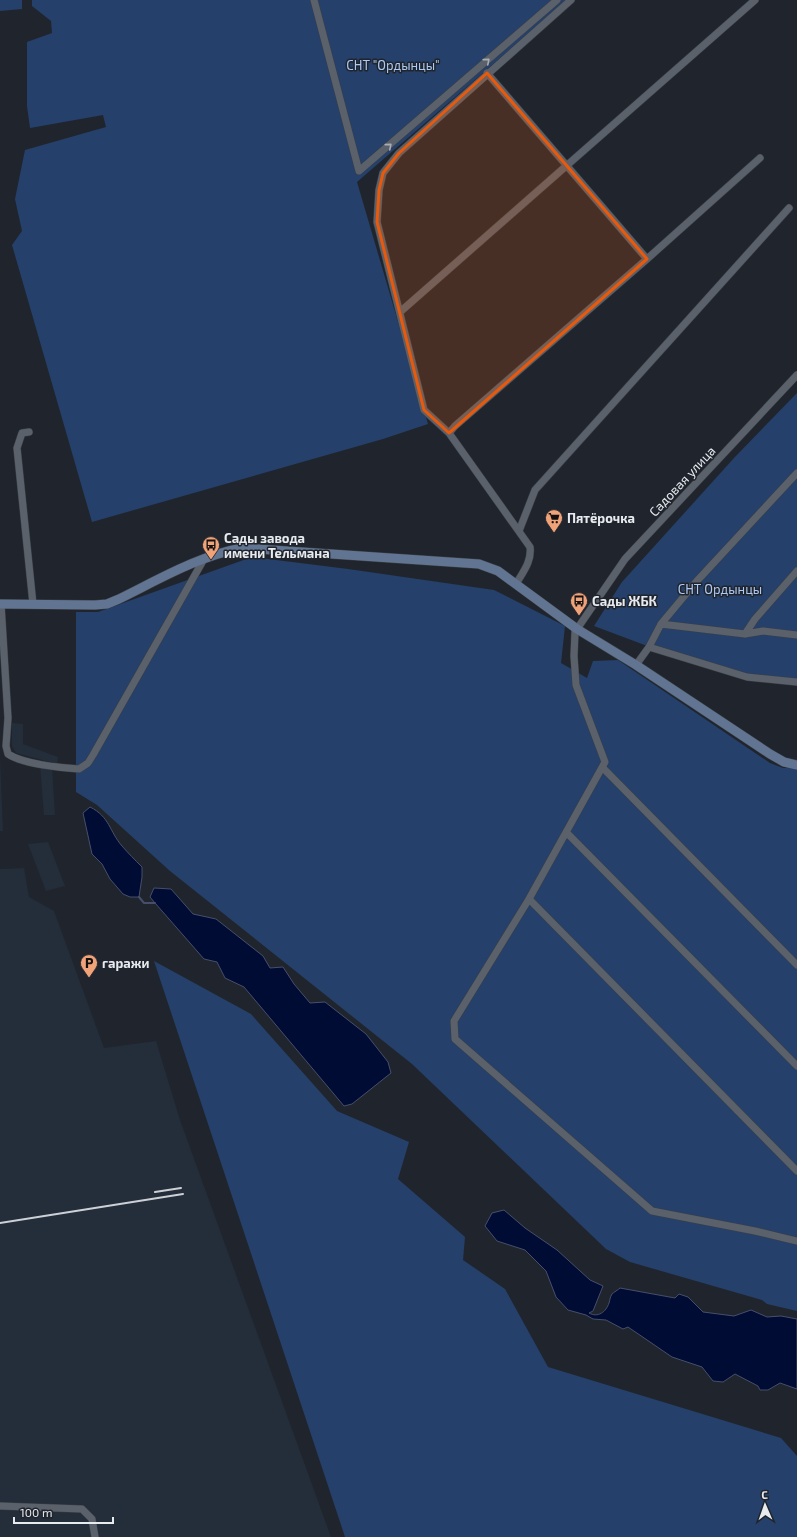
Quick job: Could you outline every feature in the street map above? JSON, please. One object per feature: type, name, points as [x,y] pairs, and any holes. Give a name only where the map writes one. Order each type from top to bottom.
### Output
[{"type":"street","points":[[314,0],[359,171],[557,0]]},
{"type":"street","points":[[516,584],[531,555],[530,547],[449,433],[424,410],[377,222],[379,190],[383,173],[399,153],[487,73],[571,0]]},
{"type":"street","points":[[400,312],[754,0]]},
{"type":"street","points":[[487,73],[647,259]]},
{"type":"street","points":[[449,433],[455,426],[647,259],[760,158]]},
{"type":"street","points":[[519,531],[535,490],[789,208]]},
{"type":"street","name":"Садовая улица","points":[[577,629],[625,559],[797,375]]},
{"type":"street","points":[[29,432],[22,433],[17,448],[33,604]]},
{"type":"street","points":[[636,665],[649,647],[661,624],[696,582],[797,473]]},
{"type":"street","points":[[204,559],[88,763],[79,769],[68,768],[30,762],[18,759],[8,754],[6,746],[8,718],[0,604],[107,604],[204,559],[226,551],[242,548],[462,562],[479,564],[498,571],[577,629],[636,665],[770,754],[784,762],[797,765]]},
{"type":"street","points":[[745,634],[755,619],[797,571]]},
{"type":"street","points":[[661,624],[745,634],[763,631],[797,635]]},
{"type":"street","points":[[577,629],[574,656],[576,685],[605,762],[567,833],[529,899],[454,1021],[455,1039],[652,1211],[797,1241]]},
{"type":"street","points":[[649,647],[747,677],[797,682]]},
{"type":"street","points":[[603,768],[797,965]]},
{"type":"street","points":[[567,833],[797,1066]]},
{"type":"street","points":[[529,899],[797,1171]]},
{"type":"street","points":[[0,1506],[82,1509],[92,1519],[94,1537]]},
{"type":"highlighted area","points":[[487,73],[647,259],[449,433],[424,410],[377,222],[379,190],[383,173],[399,153]]},
{"type":"shaded area","points":[[12,723],[23,724],[23,744],[58,757],[57,764],[16,753],[12,746]]},
{"type":"shaded area","points":[[0,757],[3,831],[0,831]]},
{"type":"shaded area","points":[[40,766],[52,768],[55,815],[44,815]]},
{"type":"shaded area","points":[[90,807],[102,815],[122,846],[142,867],[139,897],[130,897],[123,894],[110,879],[102,864],[92,854],[83,813]]},
{"type":"shaded area","points":[[48,842],[65,886],[46,891],[28,844]]},
{"type":"shaded area","points":[[24,868],[29,897],[54,911],[104,1048],[156,1041],[180,1120],[331,1537],[0,1537],[0,869]]},
{"type":"shaded area","points":[[154,888],[171,889],[193,914],[216,919],[263,956],[270,968],[283,967],[294,984],[310,1003],[325,1002],[366,1034],[388,1062],[391,1073],[352,1104],[344,1106],[244,987],[225,978],[217,962],[204,959],[155,903],[150,897]]},
{"type":"shaded area","points":[[504,1210],[525,1228],[557,1250],[590,1280],[603,1286],[593,1311],[589,1313],[596,1315],[604,1311],[608,1306],[612,1294],[620,1288],[675,1298],[679,1294],[688,1297],[703,1312],[734,1316],[751,1310],[767,1317],[781,1316],[797,1319],[797,1389],[780,1383],[768,1390],[760,1390],[758,1386],[735,1374],[723,1382],[713,1381],[702,1367],[672,1357],[628,1327],[623,1329],[606,1320],[593,1319],[586,1315],[568,1310],[556,1297],[546,1271],[525,1250],[497,1241],[485,1226],[492,1213]]},
{"type":"green space","points":[[0,0],[22,0],[22,9],[0,11]]},
{"type":"green space","name":"СНТ \"Ордынцы\"","points":[[32,0],[567,0],[357,182],[428,424],[383,439],[92,522],[12,245],[22,231],[15,199],[25,150],[106,127],[103,115],[30,128],[27,106],[27,42],[52,33],[51,21],[32,6]]},
{"type":"green space","name":"СНТ Ордынцы","points":[[797,393],[797,680],[763,677],[682,659],[594,626],[622,582],[734,458]]},
{"type":"green space","points":[[252,557],[494,590],[565,626],[561,663],[587,678],[593,661],[618,660],[770,763],[783,768],[797,768],[797,1311],[767,1304],[762,1300],[630,1262],[606,1249],[412,1064],[170,871],[97,805],[76,792],[76,612],[98,612]]},
{"type":"green space","points":[[154,961],[251,1014],[337,1111],[409,1142],[398,1179],[465,1237],[463,1260],[505,1289],[548,1367],[781,1438],[797,1456],[797,1537],[345,1537]]},
{"type":"waterway","points":[[139,897],[144,903],[155,903]]},
{"type":"railway","points":[[155,1192],[181,1188]]},
{"type":"railway","points":[[0,1223],[183,1194]]},
{"type":"place","name":"Пятёрочка","points":[[554,533]]},
{"type":"place","name":"Сады завода имени Тельмана","points":[[211,560]]},
{"type":"place","name":"Сады ЖБК","points":[[579,616]]},
{"type":"place","name":"гаражи","points":[[89,978]]}]
